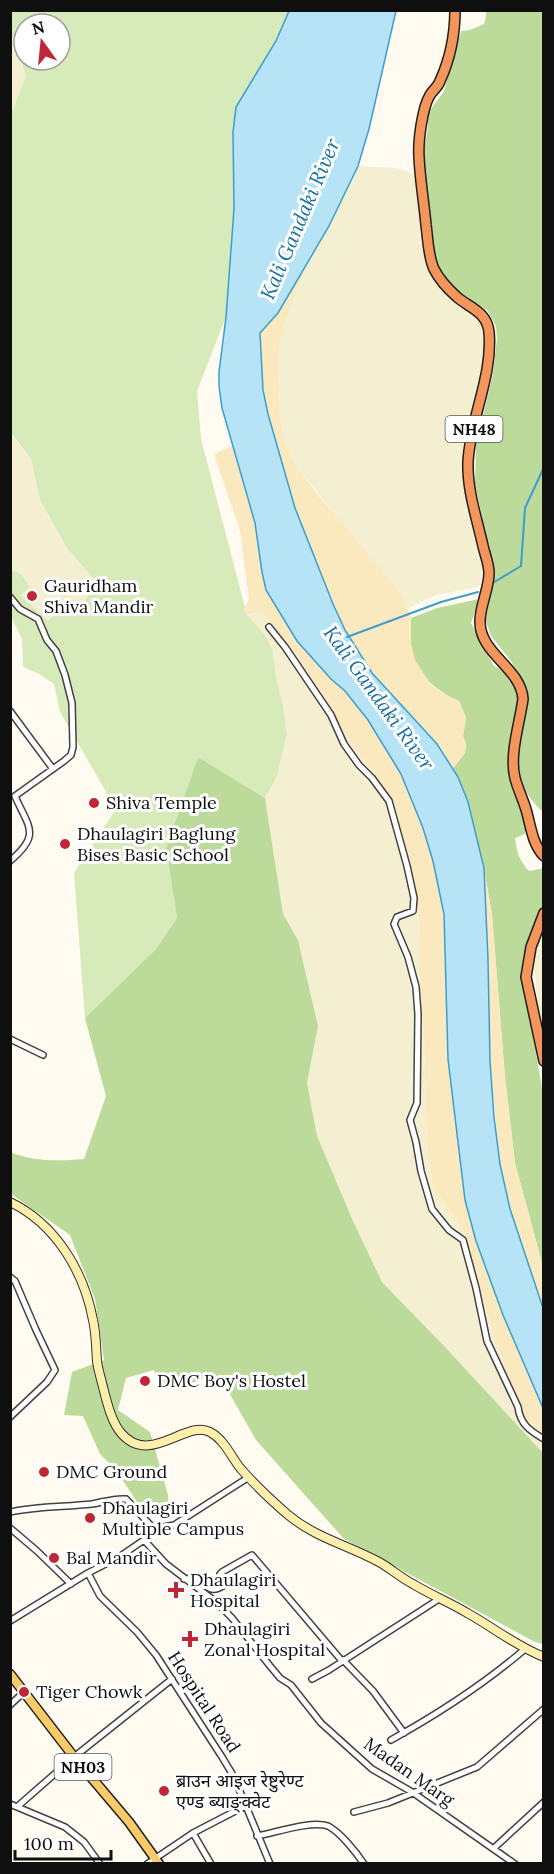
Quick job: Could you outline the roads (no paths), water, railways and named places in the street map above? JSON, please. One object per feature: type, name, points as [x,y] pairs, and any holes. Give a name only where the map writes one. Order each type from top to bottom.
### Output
[{"type":"highway","name":"NH48","points":[[455,10],[452,45],[441,79],[430,94],[422,118],[419,154],[421,179],[430,256],[434,269],[458,298],[483,315],[489,332],[486,380],[468,462],[469,483],[489,574],[480,624],[489,646],[516,678],[523,691],[513,762],[514,776],[534,839],[543,856]]},
{"type":"highway","points":[[543,913],[531,947],[526,977],[543,1061]]},
{"type":"main road","points":[[10,1202],[38,1218],[81,1276],[94,1323],[98,1363],[108,1405],[118,1430],[127,1440],[138,1445],[148,1445],[195,1430],[207,1430],[221,1440],[242,1470],[306,1529],[380,1562],[403,1579],[543,1657]]},
{"type":"main road","name":"NH03","points":[[10,1674],[129,1822],[157,1861]]},
{"type":"street","points":[[10,597],[20,609],[38,619],[47,640],[56,651],[70,690],[73,747],[71,754],[53,769],[13,794],[26,816],[30,836],[21,852],[10,861]]},
{"type":"street","points":[[269,627],[331,715],[344,744],[389,801],[414,898],[412,911],[397,917],[394,924],[408,957],[416,987],[417,1102],[410,1120],[421,1171],[432,1209],[449,1230],[463,1240],[476,1288],[486,1341],[518,1407],[519,1417],[523,1425],[543,1439]]},
{"type":"street","points":[[10,711],[53,769]]},
{"type":"street","points":[[10,1039],[44,1055]]},
{"type":"street","points":[[10,1277],[15,1281],[56,1370],[47,1382],[10,1417]]},
{"type":"street","points":[[10,1621],[88,1573],[119,1557],[144,1540],[154,1529],[174,1525],[249,1477]]},
{"type":"street","points":[[10,1512],[126,1499],[154,1529]]},
{"type":"street","points":[[10,1528],[71,1584]]},
{"type":"street","name":"Madan Marg","points":[[144,1540],[166,1564],[208,1596],[232,1618],[280,1678],[291,1685],[321,1723],[372,1769],[412,1792],[515,1863]]},
{"type":"street","points":[[184,1579],[194,1578],[205,1587],[218,1589],[223,1586],[224,1582],[220,1574],[252,1555],[343,1661],[373,1691],[404,1733]]},
{"type":"street","name":"Hospital Road","points":[[88,1573],[100,1596],[137,1632],[156,1655],[222,1757],[234,1778],[270,1863]]},
{"type":"street","points":[[312,1679],[439,1599]]},
{"type":"street","points":[[391,1740],[474,1689],[525,1649]]},
{"type":"street","points":[[18,1806],[74,1756],[172,1679]]},
{"type":"street","points":[[10,1705],[24,1692]]},
{"type":"street","points":[[354,1812],[388,1803],[477,1767],[543,1709]]},
{"type":"street","points":[[494,1848],[543,1802]]},
{"type":"street","points":[[10,1804],[65,1827],[84,1842],[100,1863]]},
{"type":"street","points":[[147,1863],[157,1861],[194,1833],[245,1806]]},
{"type":"street","points":[[257,1836],[322,1824],[330,1827],[364,1863]]},
{"type":"street","points":[[194,1833],[211,1863]]},
{"type":"water","name":"Kali Gandaki River","points":[[289,11],[396,11],[369,129],[358,166],[329,226],[278,313],[260,333],[263,390],[295,508],[345,630],[372,673],[437,744],[458,777],[468,802],[484,868],[494,1117],[500,1164],[510,1209],[543,1308],[543,1408],[503,1315],[476,1241],[465,1200],[448,1059],[444,914],[433,861],[423,828],[401,774],[368,720],[345,691],[297,641],[266,590],[255,523],[222,408],[219,372],[226,317],[234,209],[233,132],[236,107],[276,41]]},
{"type":"waterway","points":[[491,584],[521,566],[525,508],[544,467]]},
{"type":"waterway","name":"Kali Gandaki River","points":[[347,637],[441,602],[478,592]]},
{"type":"place","name":"Gauridham Shiva Mandir","points":[[32,596]]},
{"type":"place","name":"Shiva Temple","points":[[94,803]]},
{"type":"place","name":"Dhaulagiri Baglung Bises Basic School","points":[[65,844]]},
{"type":"place","name":"DMC Boy's Hostel","points":[[145,1381]]},
{"type":"place","name":"DMC Ground","points":[[44,1472]]},
{"type":"place","name":"Dhaulagiri Multiple Campus","points":[[90,1518]]},
{"type":"place","name":"Bal Mandir","points":[[54,1558]]},
{"type":"place","name":"Dhaulagiri Hospital","points":[[176,1590]]},
{"type":"place","name":"Dhaulagiri Zonal Hospital","points":[[190,1639]]},
{"type":"place","name":"Tiger Chowk","points":[[24,1692]]},
{"type":"place","name":"ब्राउन आइज रेष्टुरेण्ट एण्ड ब्याङ्क्वेट","points":[[164,1791]]}]
